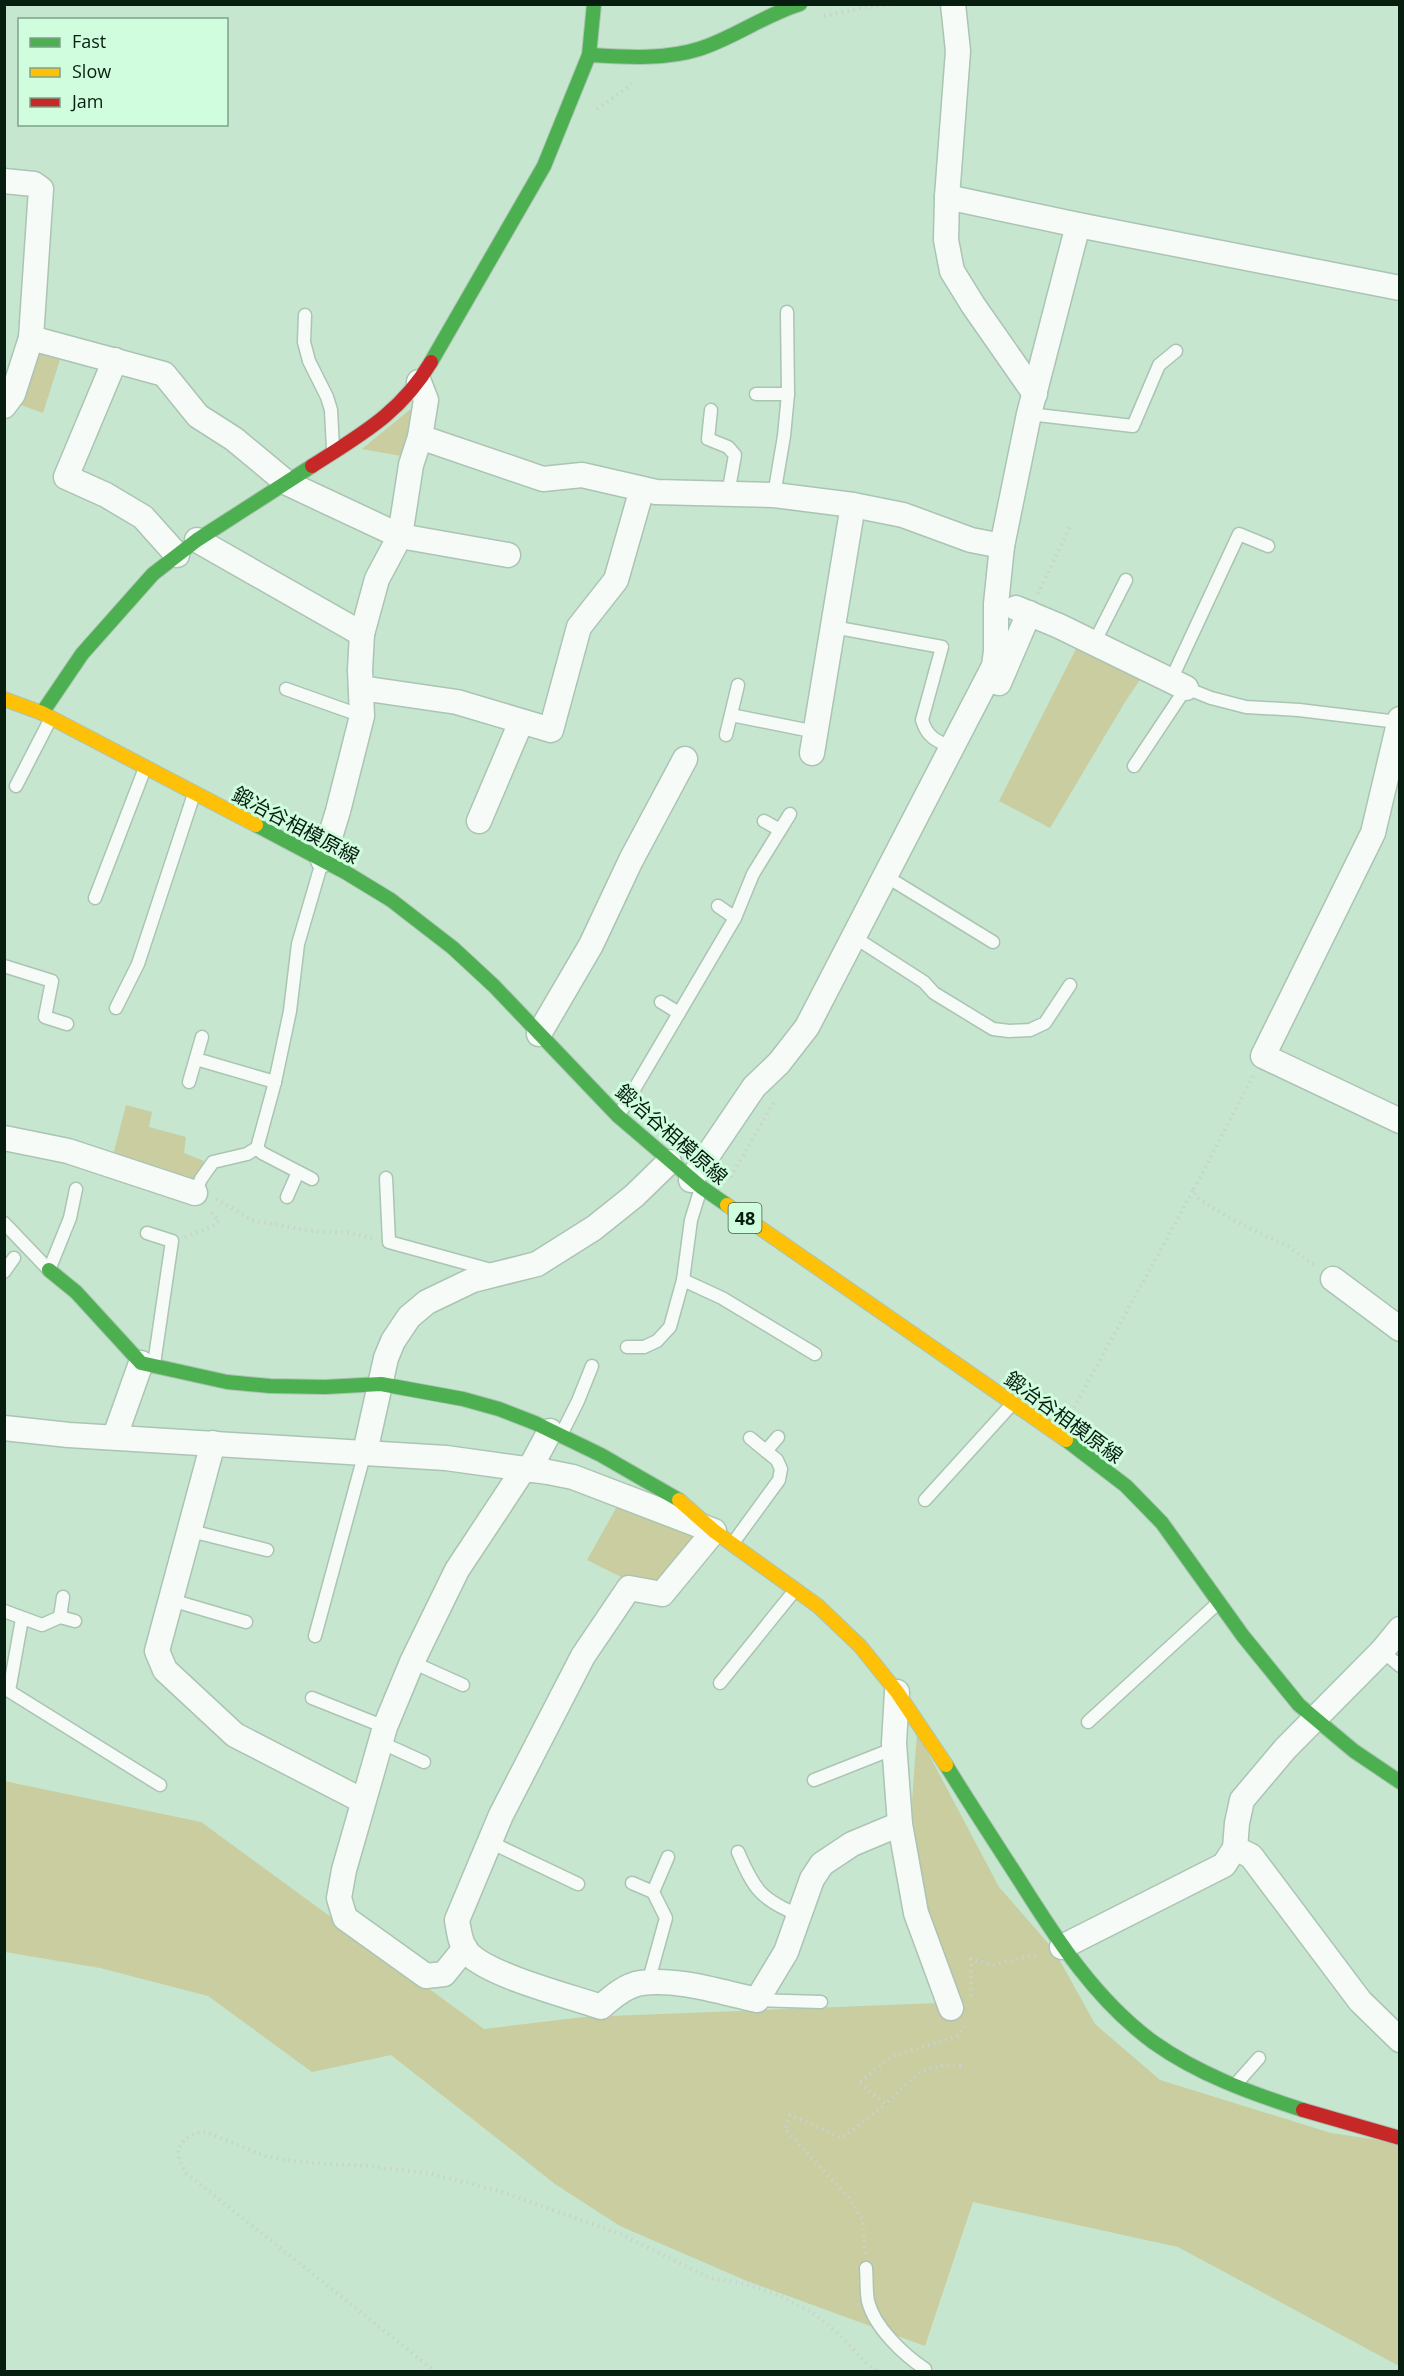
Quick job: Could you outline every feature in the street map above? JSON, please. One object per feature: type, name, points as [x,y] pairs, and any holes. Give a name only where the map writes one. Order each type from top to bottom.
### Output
[{"type":"street","points":[[47,715],[82,654],[142,586],[197,540],[384,419],[419,382],[544,166],[589,55],[594,4]]},
{"type":"street","points":[[589,55],[644,58],[678,54],[699,48],[784,8],[800,4]]},
{"type":"street","points":[[953,4],[958,51],[946,240],[952,271],[1032,404]]},
{"type":"street","points":[[4,181],[34,184],[41,189],[31,338],[14,394],[4,406]]},
{"type":"street","points":[[947,196],[1078,225],[1400,288]]},
{"type":"street","points":[[1004,653],[996,604],[1002,546],[1032,404],[1078,225]]},
{"type":"street","points":[[31,338],[164,374],[198,416],[234,438],[287,483],[400,536],[508,555]]},
{"type":"street","points":[[114,360],[66,477],[106,495],[143,518],[177,555]]},
{"type":"street","points":[[322,860],[338,811],[362,716],[362,634],[377,579],[400,536],[411,465],[420,437],[426,400],[419,382]]},
{"type":"street","points":[[420,437],[543,479],[582,475],[656,492],[774,495],[853,505],[903,515],[971,540],[1002,546]]},
{"type":"street","points":[[361,688],[457,702],[551,730],[579,627],[616,580],[642,489]]},
{"type":"street","points":[[814,742],[853,505]]},
{"type":"street","points":[[197,540],[362,634]]},
{"type":"street","points":[[996,604],[1029,613],[1179,684]]},
{"type":"street","points":[[696,1184],[754,1087],[779,1063],[807,1027],[859,941],[959,751],[993,666],[1029,613]]},
{"type":"street","name":"鍛冶谷相模原線","points":[[4,699],[47,715],[322,860],[391,900],[422,922],[494,986],[618,1116],[696,1184],[1059,1435],[1126,1486],[1162,1523],[1219,1603],[1299,1704],[1354,1751],[1400,1782]]},
{"type":"street","points":[[1399,720],[1373,833],[1263,1056],[1400,1120]]},
{"type":"street","points":[[479,821],[481,796],[521,722]]},
{"type":"street","points":[[539,1034],[591,945],[675,788],[685,759]]},
{"type":"street","points":[[4,1138],[68,1151],[195,1192]]},
{"type":"street","points":[[365,1452],[386,1359],[393,1341],[409,1317],[427,1302],[473,1280],[537,1264],[594,1228],[634,1196],[669,1162]]},
{"type":"street","points":[[49,1270],[76,1292],[147,1364],[227,1382],[270,1386],[325,1387],[381,1384],[499,1409],[601,1455],[676,1497],[723,1538],[796,1588],[860,1646],[897,1692],[952,1772],[1062,1947],[1118,2011],[1153,2042],[1196,2068],[1234,2086],[1400,2138]]},
{"type":"street","points":[[1333,1279],[1400,1329]]},
{"type":"street","points":[[115,1436],[147,1364]]},
{"type":"street","points":[[4,1428],[69,1435],[447,1458],[573,1477],[723,1538]]},
{"type":"street","points":[[465,1948],[444,1974],[426,1976],[345,1918],[339,1898],[344,1870],[382,1735],[411,1662],[457,1570],[526,1470],[555,1433]]},
{"type":"street","points":[[213,1443],[158,1652],[165,1671],[235,1736],[363,1801]]},
{"type":"street","points":[[723,1538],[662,1594],[629,1588],[583,1656],[490,1842],[457,1920],[459,1934],[469,1955],[496,1971],[601,2007],[614,1995],[639,1983],[679,1984],[757,2000],[786,1952],[812,1879],[822,1864],[852,1844],[900,1824]]},
{"type":"street","points":[[1062,1947],[1224,1865],[1235,1848],[1242,1800],[1285,1749],[1316,1720],[1391,1659],[1400,1629]]},
{"type":"street","points":[[897,1692],[895,1748],[900,1824],[916,1914],[951,2008]]},
{"type":"street","points":[[1235,1848],[1251,1856],[1360,2001],[1400,2040]]},
{"type":"lane","points":[[774,495],[784,436],[788,394],[787,312]]},
{"type":"lane","points":[[305,315],[304,342],[309,361],[331,410],[334,452]]},
{"type":"lane","points":[[1032,404],[1133,426],[1160,365],[1176,351]]},
{"type":"lane","points":[[756,394],[788,394]]},
{"type":"lane","points":[[711,410],[708,439],[728,447],[735,455],[728,494]]},
{"type":"lane","points":[[1134,766],[1179,684],[1239,534],[1268,546]]},
{"type":"lane","points":[[1094,643],[1126,580]]},
{"type":"lane","points":[[833,627],[942,647],[922,720],[925,731],[934,741],[959,751]]},
{"type":"lane","points":[[1179,684],[1211,698],[1246,707],[1399,720]]},
{"type":"lane","points":[[726,735],[738,685]]},
{"type":"lane","points":[[286,689],[362,716]]},
{"type":"lane","points":[[16,786],[47,715]]},
{"type":"lane","points":[[731,715],[814,742]]},
{"type":"lane","points":[[96,898],[145,767]]},
{"type":"lane","points":[[116,1008],[138,964],[194,793]]},
{"type":"lane","points":[[618,1116],[735,918],[753,874],[790,813]]},
{"type":"lane","points":[[764,821],[780,830]]},
{"type":"lane","points":[[195,1192],[213,1162],[248,1154],[257,1148],[275,1082],[290,1011],[298,944],[322,860]]},
{"type":"lane","points":[[891,880],[993,942]]},
{"type":"lane","points":[[717,906],[735,918]]},
{"type":"lane","points":[[859,941],[924,982],[934,993],[993,1029],[1030,1030],[1045,1023],[1070,985]]},
{"type":"lane","points":[[4,966],[52,981],[45,1017],[67,1024]]},
{"type":"lane","points":[[661,1002],[679,1013]]},
{"type":"lane","points":[[189,1082],[202,1036]]},
{"type":"lane","points":[[196,1059],[275,1082]]},
{"type":"lane","points":[[257,1148],[262,1153],[312,1179]]},
{"type":"lane","points":[[287,1197],[298,1172]]},
{"type":"lane","points":[[386,1178],[389,1242],[498,1272]]},
{"type":"lane","points":[[627,1347],[644,1347],[657,1341],[670,1327],[683,1280],[696,1184]]},
{"type":"lane","points":[[4,1223],[49,1270],[70,1218],[76,1189]]},
{"type":"lane","points":[[147,1233],[172,1241],[147,1364]]},
{"type":"lane","points":[[4,1272],[14,1258]]},
{"type":"lane","points":[[683,1280],[723,1298],[815,1354]]},
{"type":"lane","points":[[555,1433],[581,1396],[592,1366]]},
{"type":"lane","points":[[925,1500],[1013,1403]]},
{"type":"lane","points":[[766,1452],[778,1437]]},
{"type":"lane","points":[[723,1538],[779,1480],[782,1469],[777,1460],[750,1438]]},
{"type":"lane","points":[[315,1636],[365,1452]]},
{"type":"lane","points":[[190,1531],[267,1550]]},
{"type":"lane","points":[[720,1683],[796,1588]]},
{"type":"lane","points":[[60,1617],[63,1597]]},
{"type":"lane","points":[[171,1600],[246,1622]]},
{"type":"lane","points":[[1088,1722],[1219,1603]]},
{"type":"lane","points":[[4,1611],[42,1625],[60,1617],[75,1621]]},
{"type":"lane","points":[[22,1619],[9,1691],[160,1785]]},
{"type":"lane","points":[[411,1662],[463,1685]]},
{"type":"lane","points":[[312,1698],[382,1735],[424,1762]]},
{"type":"lane","points":[[814,1780],[895,1748]]},
{"type":"lane","points":[[490,1842],[578,1884]]},
{"type":"lane","points":[[738,1852],[758,1889],[774,1905],[799,1915]]},
{"type":"lane","points":[[653,1892],[668,1857]]},
{"type":"lane","points":[[632,1883],[653,1892],[666,1918],[648,1983]]},
{"type":"lane","points":[[757,2000],[822,2002]]},
{"type":"lane","points":[[1234,2086],[1259,2058]]},
{"type":"lane","points":[[866,2268],[868,2302],[878,2322],[908,2357],[925,2370]]},
{"type":"path","points":[[590,113],[636,82]]},
{"type":"path","points":[[1041,588],[1070,527]]},
{"type":"path","points":[[1059,1435],[1194,1189],[1263,1056]]},
{"type":"path","points":[[728,1182],[776,1098]]},
{"type":"path","points":[[1194,1189],[1196,1197],[1202,1202],[1289,1247],[1333,1279]]},
{"type":"path","points":[[172,1241],[191,1236],[219,1221],[195,1192]]},
{"type":"path","points":[[195,1192],[252,1220],[310,1231],[350,1233],[389,1242]]},
{"type":"path","points":[[866,2268],[863,2220],[849,2198],[785,2129],[790,2115],[842,2138],[886,2104]]},
{"type":"path","points":[[436,2372],[187,2174],[179,2161],[178,2149],[185,2139],[195,2133],[206,2132],[265,2156],[298,2162],[367,2166],[432,2174],[499,2191],[621,2234],[711,2278],[746,2284],[780,2296],[813,2313],[840,2335],[863,2360],[878,2372]]},
{"type":"green space","points":[[37,346],[62,353],[43,413],[18,404]]},
{"type":"green space","points":[[418,403],[407,457],[362,449]]},
{"type":"green space","points":[[1080,641],[1146,671],[1050,828],[999,801]]},
{"type":"green space","points":[[126,1105],[152,1112],[149,1127],[186,1137],[184,1153],[204,1161],[192,1186],[112,1159]]},
{"type":"green space","points":[[619,1503],[690,1533],[695,1543],[661,1584],[625,1579],[587,1560]]},
{"type":"green space","points":[[917,1732],[999,1887],[1054,1950],[1095,2024],[1160,2080],[1331,2133],[1399,2143],[1399,2366],[1178,2247],[973,2202],[925,2346],[747,2281],[620,2226],[555,2184],[391,2055],[312,2072],[208,1996],[100,1968],[5,1952],[4,1781],[201,1822],[484,2029],[584,2017],[938,2003],[906,1886]]},
{"type":"traffic: fast","points":[[431,362],[544,166],[589,55],[594,4]]},
{"type":"traffic: fast","points":[[589,55],[644,57],[672,55],[699,49],[800,4]]},
{"type":"traffic: fast","points":[[42,713],[82,654],[153,574],[197,540],[312,466]]},
{"type":"traffic: fast","points":[[256,825],[345,872],[391,900],[453,948],[494,986],[618,1116],[701,1187],[727,1205]]},
{"type":"traffic: fast","points":[[49,1270],[76,1292],[141,1363],[227,1382],[270,1386],[325,1387],[381,1384],[463,1399],[499,1409],[535,1423],[601,1455],[679,1500]]},
{"type":"traffic: fast","points":[[1066,1440],[1126,1486],[1162,1523],[1243,1636],[1299,1705],[1354,1751],[1400,1782]]},
{"type":"traffic: fast","points":[[946,1765],[1063,1947],[1113,2007],[1153,2042],[1188,2064],[1244,2089],[1303,2110]]},
{"type":"traffic: slow","points":[[4,699],[42,713],[256,825]]},
{"type":"traffic: slow","points":[[727,1205],[1066,1440]]},
{"type":"traffic: slow","points":[[679,1500],[714,1531],[818,1606],[860,1646],[897,1692],[946,1765]]},
{"type":"traffic: jam","points":[[312,466],[363,433],[393,409],[419,380],[431,362]]},
{"type":"traffic: jam","points":[[1303,2110],[1400,2138]]}]
